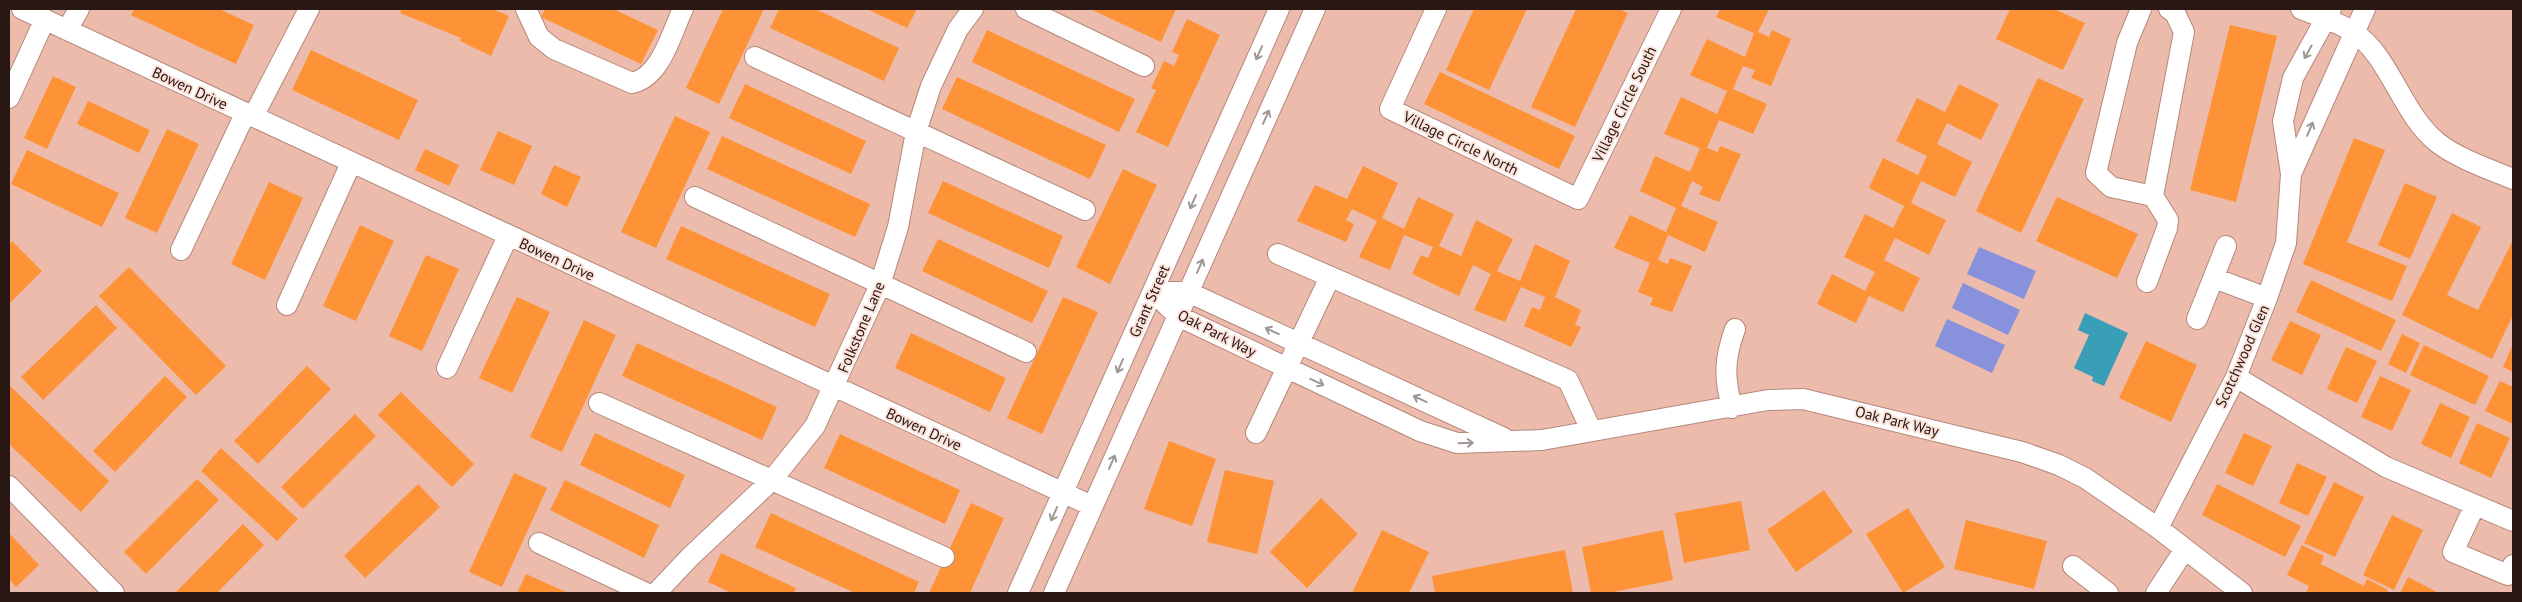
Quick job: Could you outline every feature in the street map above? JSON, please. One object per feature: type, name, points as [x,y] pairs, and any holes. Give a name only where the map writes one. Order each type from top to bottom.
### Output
[{"type":"street","name":"Bowen Drive","points":[[22,9],[1092,506]]},
{"type":"street","points":[[67,30],[78,9]]},
{"type":"street","points":[[181,250],[249,115],[309,9]]},
{"type":"street","points":[[526,9],[539,37],[554,49],[632,83],[643,81],[657,65],[683,9]]},
{"type":"street","name":"Folkstone Lane","points":[[656,593],[690,557],[772,480],[815,426],[835,387],[880,285],[898,227],[916,132],[931,86],[954,37],[973,9]]},
{"type":"street","points":[[1026,9],[1144,66]]},
{"type":"street","name":"Grant Street","points":[[1018,593],[1279,9]]},
{"type":"street","points":[[1054,593],[1315,9]]},
{"type":"street","name":"Village Circle North","points":[[1436,9],[1390,109],[1578,199]]},
{"type":"street","name":"Village Circle South","points":[[1578,199],[1671,9]]},
{"type":"street","points":[[2141,9],[2127,42],[2096,174],[2111,187],[2153,196]]},
{"type":"street","points":[[2147,282],[2168,228],[2168,220],[2153,196],[2184,32],[2176,13],[2169,9]]},
{"type":"street","points":[[2301,9],[2328,14],[2354,32],[2376,54],[2415,120],[2438,143],[2513,179]]},
{"type":"street","name":"Scotchwood Glen","points":[[2291,174],[2365,9]]},
{"type":"street","name":"Scotchwood Glen","points":[[2158,528],[2236,377],[2268,298],[2286,243],[2291,174],[2283,121],[2293,78],[2328,14]]},
{"type":"street","points":[[9,98],[45,19]]},
{"type":"street","points":[[755,57],[1085,210]]},
{"type":"street","points":[[287,305],[351,163]]},
{"type":"street","points":[[694,197],[1026,352]]},
{"type":"street","points":[[446,368],[508,236]]},
{"type":"street","points":[[2197,319],[2226,246]]},
{"type":"street","points":[[1278,254],[1568,380],[1591,430]]},
{"type":"street","points":[[1256,433],[1330,278]]},
{"type":"street","points":[[2214,278],[2268,298]]},
{"type":"street","name":"Oak Park Way","points":[[1153,292],[1188,292],[1466,422],[1512,441]]},
{"type":"street","name":"Oak Park Way","points":[[1153,292],[1178,316],[1420,431],[1457,443],[1542,440],[1591,430],[1732,408],[1768,400],[1803,398],[2022,452],[2085,478],[2158,528],[2242,593]]},
{"type":"street","points":[[1732,408],[1726,384],[1726,359],[1735,329]]},
{"type":"street","points":[[2236,377],[2386,467],[2513,521]]},
{"type":"street","points":[[599,403],[944,557]]},
{"type":"street","points":[[9,486],[114,593]]},
{"type":"street","points":[[2475,505],[2453,552],[2508,576],[2513,565]]},
{"type":"street","points":[[539,543],[646,593]]},
{"type":"street","points":[[2156,593],[2185,549]]},
{"type":"street","points":[[2073,566],[2108,593]]},
{"type":"shaded area","points":[[1979,247],[2036,271],[2024,299],[1967,274]]},
{"type":"shaded area","points":[[1963,283],[2020,310],[2008,335],[1952,308]]},
{"type":"shaded area","points":[[2085,313],[2128,333],[2104,386],[2092,381],[2093,377],[2074,368],[2089,335],[2078,330]]},
{"type":"shaded area","points":[[1947,319],[2005,345],[1992,373],[1935,346]]},
{"type":"building","points":[[134,9],[219,9],[254,25],[236,64],[131,15]]},
{"type":"building","points":[[402,9],[492,9],[509,16],[491,56],[460,41],[461,38],[400,13]]},
{"type":"building","points":[[545,9],[613,9],[658,30],[641,64],[541,17]]},
{"type":"building","points":[[723,9],[764,9],[719,104],[686,88]]},
{"type":"building","points":[[779,9],[815,9],[899,48],[884,81],[770,28]]},
{"type":"building","points":[[867,9],[917,9],[907,28]]},
{"type":"building","points":[[1090,9],[1176,9],[1161,42]]},
{"type":"building","points":[[1474,9],[1527,9],[1489,90],[1446,70]]},
{"type":"building","points":[[1576,9],[1619,9],[1628,13],[1575,127],[1531,107]]},
{"type":"building","points":[[1720,9],[1769,9],[1758,32],[1769,37],[1772,30],[1791,39],[1771,86],[1751,78],[1755,70],[1743,66],[1733,89],[1767,104],[1753,134],[1719,120],[1707,148],[1718,152],[1720,146],[1741,154],[1719,202],[1699,194],[1703,187],[1692,181],[1681,206],[1718,222],[1705,252],[1668,235],[1658,260],[1668,264],[1670,258],[1692,266],[1672,312],[1650,305],[1653,298],[1638,292],[1650,263],[1614,248],[1630,215],[1666,232],[1676,208],[1640,191],[1655,156],[1690,172],[1700,148],[1664,134],[1681,97],[1717,114],[1727,91],[1690,75],[1707,39],[1745,57],[1754,33],[1716,17]]},
{"type":"building","points":[[2010,9],[2054,9],[2085,23],[2063,70],[1996,39]]},
{"type":"building","points":[[1187,19],[1220,35],[1168,147],[1136,132],[1156,90],[1151,88],[1164,61],[1174,66],[1179,55],[1172,52]]},
{"type":"building","points":[[2230,25],[2277,36],[2236,202],[2190,190]]},
{"type":"building","points":[[987,30],[1135,99],[1119,132],[972,62]]},
{"type":"building","points":[[311,50],[418,100],[399,140],[292,90]]},
{"type":"building","points":[[1440,72],[1575,136],[1559,169],[1424,104]]},
{"type":"building","points":[[53,76],[76,87],[47,149],[24,138]]},
{"type":"building","points":[[957,77],[1106,145],[1090,179],[942,109]]},
{"type":"building","points":[[2038,78],[2084,99],[2021,233],[1976,211]]},
{"type":"building","points":[[745,84],[866,141],[851,174],[729,118]]},
{"type":"building","points":[[1959,84],[1999,104],[1981,140],[1947,123],[1937,144],[1972,162],[1955,197],[1921,181],[1911,203],[1946,220],[1929,255],[1895,238],[1884,260],[1920,278],[1903,312],[1869,296],[1856,323],[1817,304],[1832,274],[1865,291],[1875,272],[1844,257],[1865,214],[1893,228],[1904,206],[1869,188],[1883,158],[1918,175],[1927,156],[1896,141],[1917,98],[1945,112]]},
{"type":"building","points":[[88,101],[150,130],[139,153],[77,124]]},
{"type":"building","points":[[675,116],[710,132],[656,248],[621,232]]},
{"type":"building","points":[[167,129],[199,144],[157,233],[125,218]]},
{"type":"building","points":[[498,131],[532,146],[514,185],[480,170]]},
{"type":"building","points":[[722,136],[870,204],[855,237],[707,169]]},
{"type":"building","points":[[2354,138],[2385,150],[2347,242],[2407,266],[2392,301],[2303,264]]},
{"type":"building","points":[[425,149],[459,165],[449,186],[415,170]]},
{"type":"building","points":[[27,150],[119,193],[102,227],[11,184]]},
{"type":"building","points":[[554,165],[581,177],[567,207],[541,194]]},
{"type":"building","points":[[1363,166],[1398,183],[1382,218],[1404,229],[1418,197],[1454,214],[1439,246],[1461,256],[1476,220],[1513,239],[1497,271],[1520,281],[1535,244],[1570,261],[1555,297],[1581,310],[1575,325],[1581,327],[1571,347],[1524,326],[1532,307],[1540,310],[1545,297],[1521,287],[1505,322],[1474,310],[1491,274],[1473,265],[1459,296],[1412,274],[1421,255],[1428,258],[1433,247],[1404,235],[1390,270],[1359,257],[1377,221],[1352,209],[1346,220],[1354,224],[1346,242],[1297,221],[1315,185],[1347,199]]},
{"type":"building","points":[[1123,169],[1157,185],[1110,284],[1076,267]]},
{"type":"building","points":[[943,181],[1063,236],[1049,268],[928,213]]},
{"type":"building","points":[[269,182],[303,198],[265,280],[231,264]]},
{"type":"building","points":[[2405,183],[2437,197],[2410,259],[2378,245]]},
{"type":"building","points":[[2057,197],[2138,234],[2117,278],[2036,241]]},
{"type":"building","points":[[2452,213],[2481,227],[2447,295],[2478,310],[2513,240],[2513,315],[2492,359],[2402,315]]},
{"type":"building","points":[[360,225],[394,241],[356,321],[323,306]]},
{"type":"building","points":[[681,226],[830,294],[815,327],[666,259]]},
{"type":"building","points":[[938,239],[1048,291],[1032,323],[922,271]]},
{"type":"building","points":[[12,241],[42,271],[9,304],[9,245]]},
{"type":"building","points":[[426,255],[459,269],[422,351],[389,336]]},
{"type":"building","points":[[129,267],[226,366],[196,395],[99,296]]},
{"type":"building","points":[[2311,280],[2396,320],[2381,351],[2296,312]]},
{"type":"building","points":[[517,297],[550,312],[512,393],[479,378]]},
{"type":"building","points":[[1063,297],[1098,312],[1042,434],[1007,418]]},
{"type":"building","points":[[96,305],[117,328],[43,400],[21,377]]},
{"type":"building","points":[[584,320],[616,335],[562,452],[530,437]]},
{"type":"building","points":[[2290,321],[2321,335],[2302,375],[2271,360]]},
{"type":"building","points":[[911,333],[1006,378],[990,412],[895,368]]},
{"type":"building","points":[[2402,334],[2420,343],[2406,373],[2388,364]]},
{"type":"building","points":[[2146,341],[2197,365],[2171,422],[2119,398]]},
{"type":"building","points":[[637,343],[777,407],[762,440],[622,376]]},
{"type":"building","points":[[2513,344],[2513,372],[2503,367]]},
{"type":"building","points":[[2424,345],[2489,376],[2475,405],[2410,375]]},
{"type":"building","points":[[2346,347],[2377,361],[2357,403],[2327,389]]},
{"type":"building","points":[[307,366],[331,389],[258,464],[234,441]]},
{"type":"building","points":[[165,376],[187,397],[115,472],[93,451]]},
{"type":"building","points":[[2380,376],[2411,390],[2392,431],[2361,417]]},
{"type":"building","points":[[2500,381],[2513,387],[2513,424],[2485,411]]},
{"type":"building","points":[[9,385],[109,481],[81,512],[9,444]]},
{"type":"building","points":[[401,392],[474,464],[452,487],[378,415]]},
{"type":"building","points":[[2440,403],[2470,417],[2451,458],[2421,444]]},
{"type":"building","points":[[355,414],[376,436],[303,509],[281,487]]},
{"type":"building","points":[[2477,423],[2510,438],[2491,478],[2459,463]]},
{"type":"building","points":[[595,433],[685,475],[670,508],[580,465]]},
{"type":"building","points":[[2244,433],[2272,446],[2253,486],[2225,473]]},
{"type":"building","points":[[840,434],[960,490],[945,524],[824,468]]},
{"type":"building","points":[[1169,441],[1216,459],[1192,526],[1144,509]]},
{"type":"building","points":[[221,448],[298,519],[277,541],[201,471]]},
{"type":"building","points":[[2297,463],[2327,477],[2308,516],[2279,503]]},
{"type":"building","points":[[1225,470],[1274,481],[1257,554],[1207,542]]},
{"type":"building","points":[[514,473],[547,488],[502,587],[469,572]]},
{"type":"building","points":[[197,479],[219,500],[146,574],[124,552]]},
{"type":"building","points":[[565,480],[659,525],[644,558],[550,510]]},
{"type":"building","points":[[2334,482],[2364,497],[2335,557],[2304,543]]},
{"type":"building","points":[[418,484],[440,507],[365,578],[344,556]]},
{"type":"building","points":[[2217,484],[2301,526],[2285,557],[2202,515]]},
{"type":"building","points":[[1824,490],[1853,532],[1796,572],[1767,530]]},
{"type":"building","points":[[1321,498],[1358,534],[1307,588],[1270,552]]},
{"type":"building","points":[[1741,501],[1750,550],[1684,563],[1675,513]]},
{"type":"building","points":[[971,503],[1004,518],[970,593],[929,593]]},
{"type":"building","points":[[1908,508],[1945,567],[1903,593],[1866,534]]},
{"type":"building","points":[[771,513],[919,582],[914,593],[855,593],[755,547]]},
{"type":"building","points":[[2392,515],[2423,530],[2394,590],[2363,575]]},
{"type":"building","points":[[1966,520],[2047,541],[2034,589],[1954,569]]},
{"type":"building","points":[[243,524],[264,545],[217,593],[175,593]]},
{"type":"building","points":[[1382,530],[1429,552],[1409,593],[1352,593]]},
{"type":"building","points":[[1663,530],[1673,580],[1608,593],[1591,593],[1582,547]]},
{"type":"building","points":[[9,533],[39,565],[16,587],[9,579]]},
{"type":"building","points":[[2302,545],[2324,556],[2321,564],[2364,586],[2367,579],[2388,590],[2387,593],[2306,593],[2309,586],[2287,575]]},
{"type":"building","points":[[1565,550],[1573,593],[1435,593],[1432,576]]},
{"type":"building","points":[[721,553],[796,588],[794,593],[732,593],[708,582]]},
{"type":"building","points":[[526,574],[568,593],[517,593]]},
{"type":"building","points":[[2408,577],[2439,593],[2400,593]]}]
